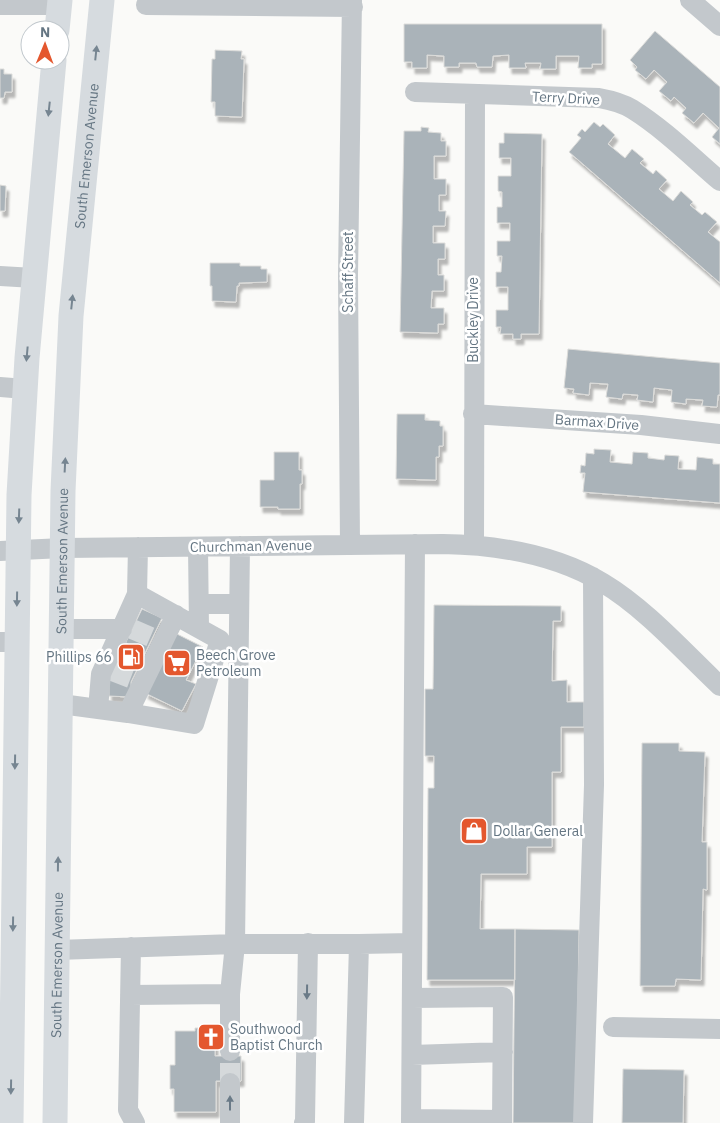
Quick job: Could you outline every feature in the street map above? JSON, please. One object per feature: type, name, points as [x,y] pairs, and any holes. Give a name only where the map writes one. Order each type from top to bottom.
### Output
[{"type":"main road","name":"South Emerson Avenue","points":[[55,1123],[64,548],[63,491],[71,316],[102,0]]},
{"type":"main road","points":[[58,20],[60,3]]},
{"type":"main road","points":[[11,1123],[8,730],[9,551],[53,70]]},
{"type":"street","points":[[690,0],[716,16]]},
{"type":"street","points":[[0,5],[60,3]]},
{"type":"street","points":[[146,5],[353,3]]},
{"type":"street","name":"Schaff Street","points":[[350,544],[348,276],[353,3]]},
{"type":"street","name":"Terry Drive","points":[[415,92],[599,98],[615,101],[631,108],[720,181]]},
{"type":"street","name":"Buckley Drive","points":[[474,545],[475,95]]},
{"type":"street","points":[[0,276],[34,278]]},
{"type":"street","points":[[0,387],[25,388]]},
{"type":"street","name":"Barmax Drive","points":[[473,414],[642,425],[720,434]]},
{"type":"street","name":"Churchman Avenue","points":[[9,551],[64,548],[350,544],[474,545],[502,548],[547,558],[593,578],[620,594],[720,686]]},
{"type":"street","points":[[412,998],[503,997],[502,1121],[411,1121],[415,544]]},
{"type":"street","points":[[230,1052],[230,994],[235,944],[240,546]]},
{"type":"street","points":[[98,709],[101,674],[108,669],[117,650],[137,594],[138,547]]},
{"type":"street","points":[[198,547],[199,628]]},
{"type":"street","points":[[583,1123],[594,785],[593,578]]},
{"type":"street","points":[[61,704],[194,724],[220,640],[137,594]]},
{"type":"street","points":[[199,604],[239,604]]},
{"type":"street","points":[[128,713],[142,673],[157,640],[176,615]]},
{"type":"street","points":[[62,628],[126,628]]},
{"type":"street","points":[[304,1123],[308,943]]},
{"type":"street","points":[[57,950],[235,944],[412,943]]},
{"type":"street","points":[[354,1123],[359,944]]},
{"type":"street","points":[[132,947],[128,1110],[135,1123]]},
{"type":"street","points":[[130,995],[230,994]]},
{"type":"street","points":[[613,1027],[720,1029]]},
{"type":"street","points":[[412,1055],[503,1052]]},
{"type":"street","points":[[230,1083],[230,1123]]},
{"type":"building","points":[[404,24],[602,24],[602,64],[592,64],[592,68],[578,68],[579,56],[556,56],[556,69],[540,69],[541,63],[525,63],[526,68],[509,68],[509,55],[493,56],[492,67],[477,67],[476,63],[459,63],[459,67],[444,67],[444,56],[427,55],[427,68],[412,68],[412,62],[404,62]]},
{"type":"building","points":[[655,31],[720,87],[720,144],[712,137],[719,128],[703,113],[694,123],[682,113],[686,108],[674,97],[671,101],[659,91],[667,82],[654,70],[646,79],[635,70],[637,67],[630,60]]},
{"type":"building","points":[[215,50],[242,51],[241,59],[244,59],[242,117],[215,116],[215,102],[211,102],[212,59],[215,59]]},
{"type":"building","points":[[0,69],[4,69],[4,74],[12,74],[12,92],[5,92],[4,98],[0,98]]},
{"type":"building","points":[[594,122],[600,127],[603,124],[615,135],[608,144],[625,158],[632,149],[644,159],[640,163],[653,174],[656,170],[667,180],[659,189],[673,201],[681,191],[693,202],[690,205],[702,215],[705,212],[717,222],[708,232],[720,242],[720,283],[569,152],[581,138],[577,135],[582,129],[585,132]]},
{"type":"building","points":[[421,127],[429,128],[428,132],[441,133],[441,141],[446,141],[446,156],[434,156],[434,179],[446,179],[446,195],[439,195],[439,211],[446,211],[445,226],[433,226],[433,243],[445,243],[445,259],[438,259],[438,275],[444,275],[444,291],[432,291],[431,308],[444,308],[444,324],[438,324],[438,333],[400,332],[404,131],[421,131]]},
{"type":"building","points":[[504,133],[542,134],[539,334],[521,334],[521,339],[513,339],[513,334],[500,334],[501,327],[496,327],[496,310],[508,310],[508,287],[496,287],[496,272],[501,272],[502,256],[497,256],[497,241],[510,241],[510,223],[497,223],[497,207],[502,207],[502,192],[498,191],[498,176],[511,176],[511,158],[499,158],[499,143],[504,143]]},
{"type":"building","points":[[0,185],[6,186],[5,211],[0,211]]},
{"type":"building","points":[[210,263],[240,263],[240,266],[261,266],[261,269],[267,269],[267,282],[239,283],[239,286],[237,286],[236,302],[212,301]]},
{"type":"building","points":[[568,349],[720,363],[720,395],[718,395],[717,407],[702,406],[703,400],[686,399],[686,404],[671,402],[672,390],[654,388],[653,402],[637,400],[638,395],[623,394],[622,399],[606,397],[608,384],[590,383],[589,395],[573,393],[574,389],[564,388]]},
{"type":"building","points":[[397,414],[425,414],[425,420],[440,421],[440,426],[443,426],[443,446],[439,446],[439,457],[436,457],[436,480],[396,479]]},
{"type":"building","points":[[594,449],[611,450],[610,462],[632,464],[633,452],[648,453],[648,458],[664,460],[665,455],[679,456],[678,469],[696,470],[697,457],[713,459],[713,464],[720,464],[720,503],[583,492],[585,473],[580,473],[581,465],[585,466],[586,453],[594,454]]},
{"type":"building","points":[[274,452],[299,452],[299,470],[302,470],[300,509],[260,507],[260,480],[274,480]]},
{"type":"building","points":[[434,605],[561,606],[561,621],[553,621],[552,681],[567,680],[567,702],[584,702],[584,727],[561,727],[561,772],[552,772],[552,847],[527,847],[527,874],[481,874],[480,929],[515,929],[515,980],[427,980],[428,788],[434,788],[434,756],[425,756],[425,689],[433,689]]},
{"type":"building","name":"Phillips 66","points":[[142,609],[162,618],[131,682],[131,697],[109,696],[109,677]]},
{"type":"building","name":"Beech Grove Petroleum","points":[[175,633],[203,647],[186,680],[196,684],[182,711],[145,693]]},
{"type":"building","points":[[642,743],[679,743],[679,751],[705,752],[702,842],[707,842],[707,890],[703,889],[701,980],[676,979],[675,986],[640,986]]},
{"type":"building","points":[[515,929],[579,930],[576,1123],[513,1123]]},
{"type":"building","points":[[195,1028],[207,1028],[207,1031],[215,1031],[215,1056],[241,1056],[241,1081],[216,1081],[216,1112],[174,1112],[174,1089],[170,1089],[170,1065],[175,1065],[175,1031],[195,1031]]},
{"type":"building","points":[[623,1069],[684,1070],[683,1123],[622,1123]]},
{"type":"tunnel","points":[[132,629],[153,638]]},
{"type":"tunnel","points":[[121,651],[141,662]]},
{"type":"tunnel","points":[[112,671],[133,679]]},
{"type":"tunnel","points":[[230,1051],[230,1083]]},
{"type":"place","name":"Phillips 66","points":[[131,657]]},
{"type":"place","name":"Beech Grove Petroleum","points":[[177,663]]},
{"type":"place","name":"Dollar General","points":[[474,831]]},
{"type":"place","name":"Southwood Baptist Church","points":[[211,1037]]}]
